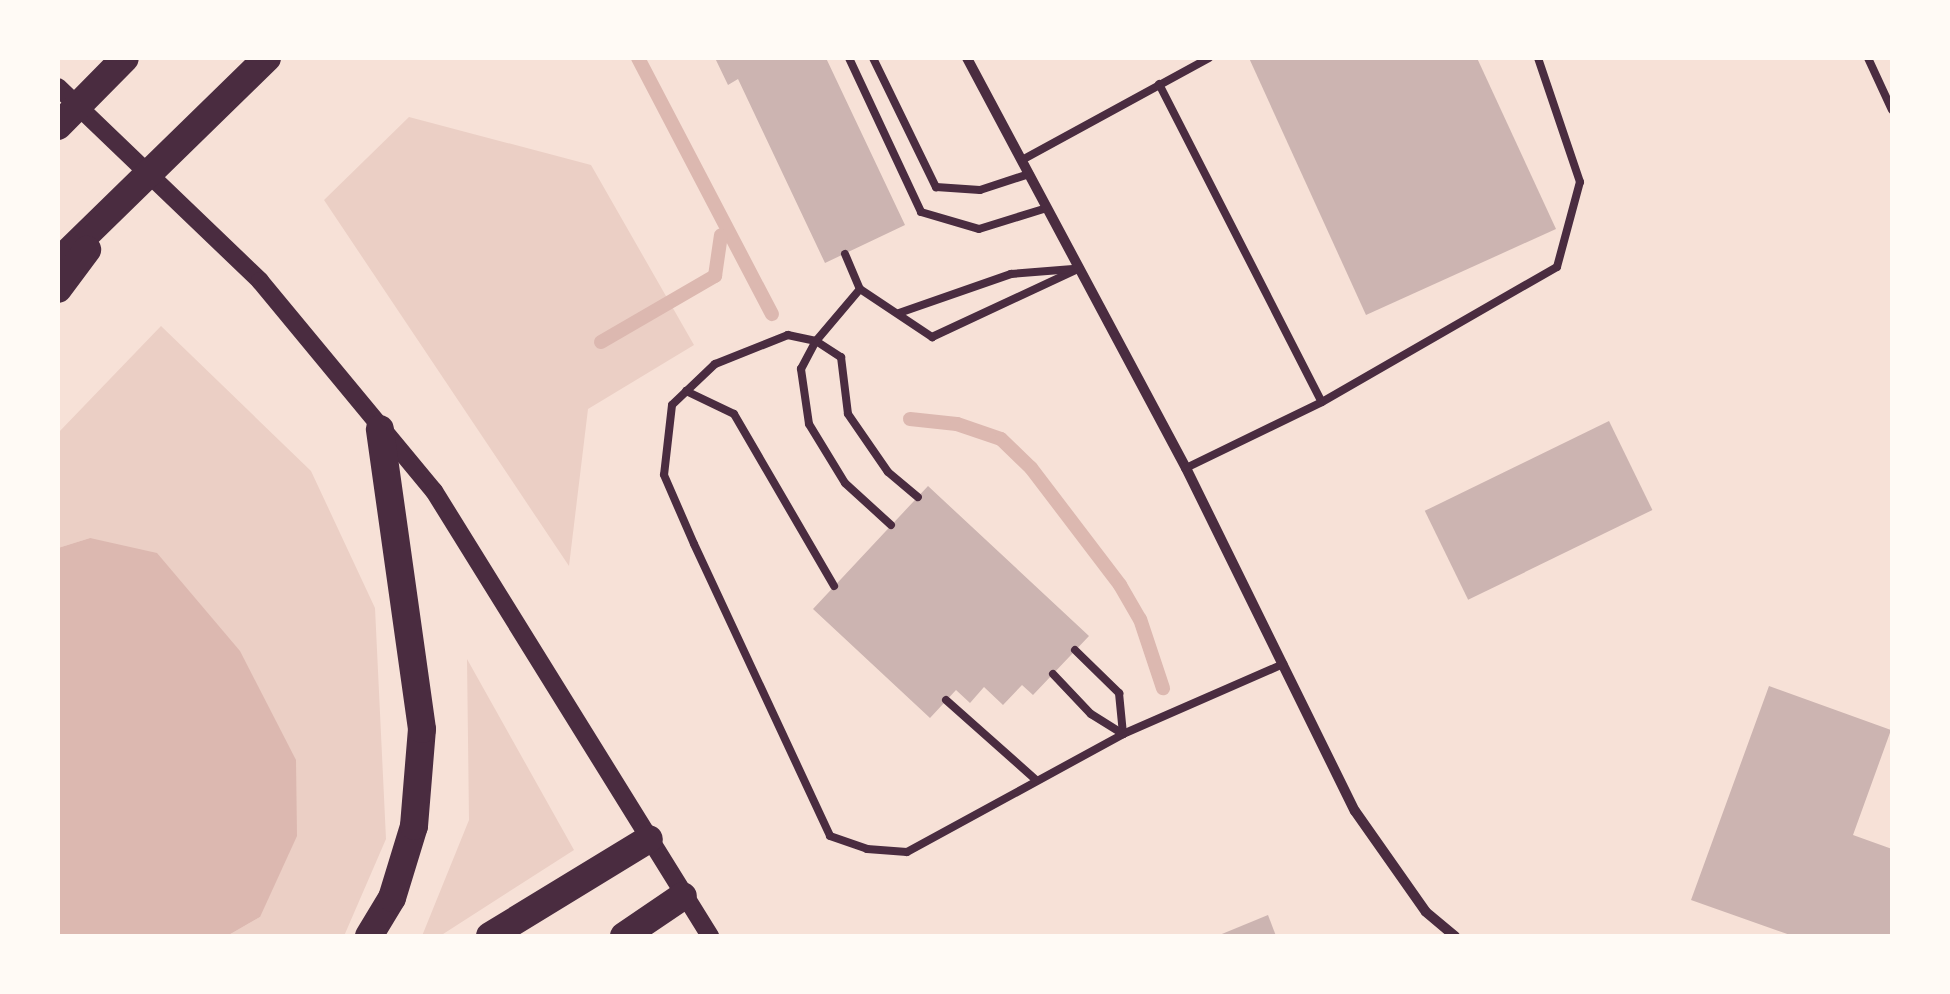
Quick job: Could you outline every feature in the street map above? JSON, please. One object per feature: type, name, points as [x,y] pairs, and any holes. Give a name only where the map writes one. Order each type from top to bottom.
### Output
[{"type":"highway","points":[[58,126],[125,58]]},
{"type":"highway","points":[[58,262],[267,58]]},
{"type":"highway","points":[[58,288],[140,179]]},
{"type":"highway","points":[[369,936],[392,898],[414,826],[422,729],[380,429]]},
{"type":"highway","points":[[490,936],[650,839]]},
{"type":"highway","points":[[624,936],[683,896]]},
{"type":"street","points":[[967,58],[1186,468],[1355,811],[1426,912],[1455,936]]},
{"type":"street","points":[[58,86],[260,281],[434,491],[710,936]]},
{"type":"lane","points":[[849,58],[921,212],[979,228],[1047,208]]},
{"type":"lane","points":[[873,58],[936,187],[980,190],[1030,174]]},
{"type":"lane","points":[[1022,160],[1209,58]]},
{"type":"lane","points":[[1186,468],[1322,402],[1557,267],[1580,182],[1538,58]]},
{"type":"lane","points":[[1868,58],[1892,110]]},
{"type":"lane","points":[[1159,84],[1322,402]]},
{"type":"lane","points":[[845,254],[860,289],[932,337],[1080,268]]},
{"type":"lane","points":[[899,312],[1011,274],[1080,268]]},
{"type":"lane","points":[[860,289],[816,341],[801,369],[810,424],[846,483],[891,525]]},
{"type":"lane","points":[[918,497],[888,472],[848,414],[841,357],[816,341],[788,335],[716,364],[672,405],[664,475],[830,836],[867,849],[907,852],[1123,734],[1283,664]]},
{"type":"lane","points":[[686,391],[734,414],[834,586]]},
{"type":"lane","points":[[1075,650],[1119,693],[1123,734]]},
{"type":"lane","points":[[1054,674],[1091,714],[1123,734]]},
{"type":"lane","points":[[946,700],[1036,780]]},
{"type":"shaded area","points":[[409,117],[591,165],[694,345],[588,409],[569,566],[324,200]]},
{"type":"shaded area","points":[[161,326],[311,471],[375,608],[386,839],[344,936],[227,936],[260,917],[90,538],[58,548],[58,433]]},
{"type":"shaded area","points":[[90,538],[157,553],[240,651],[296,760],[297,836],[260,917],[227,936],[58,936],[58,548]]},
{"type":"shaded area","points":[[467,659],[574,850],[440,936],[422,936],[469,820]]},
{"type":"building","points":[[715,58],[826,58],[905,225],[825,263],[738,79],[728,85]]},
{"type":"building","points":[[1249,58],[1477,58],[1556,229],[1366,315]]},
{"type":"building","points":[[1609,421],[1652,510],[1468,600],[1425,511]]},
{"type":"building","points":[[928,486],[1089,636],[1033,695],[1022,685],[1003,705],[984,687],[970,703],[956,690],[930,718],[813,609]]},
{"type":"building","points":[[1769,686],[1891,730],[1853,835],[1892,849],[1892,936],[1793,936],[1691,900]]},
{"type":"building","points":[[1268,915],[1276,936],[1217,936]]},
{"type":"waterway","points":[[638,58],[772,314]]},
{"type":"waterway","points":[[601,342],[715,276],[721,235]]},
{"type":"waterway","points":[[910,419],[957,424],[1001,439],[1031,468],[1120,585],[1140,619],[1163,688]]}]
